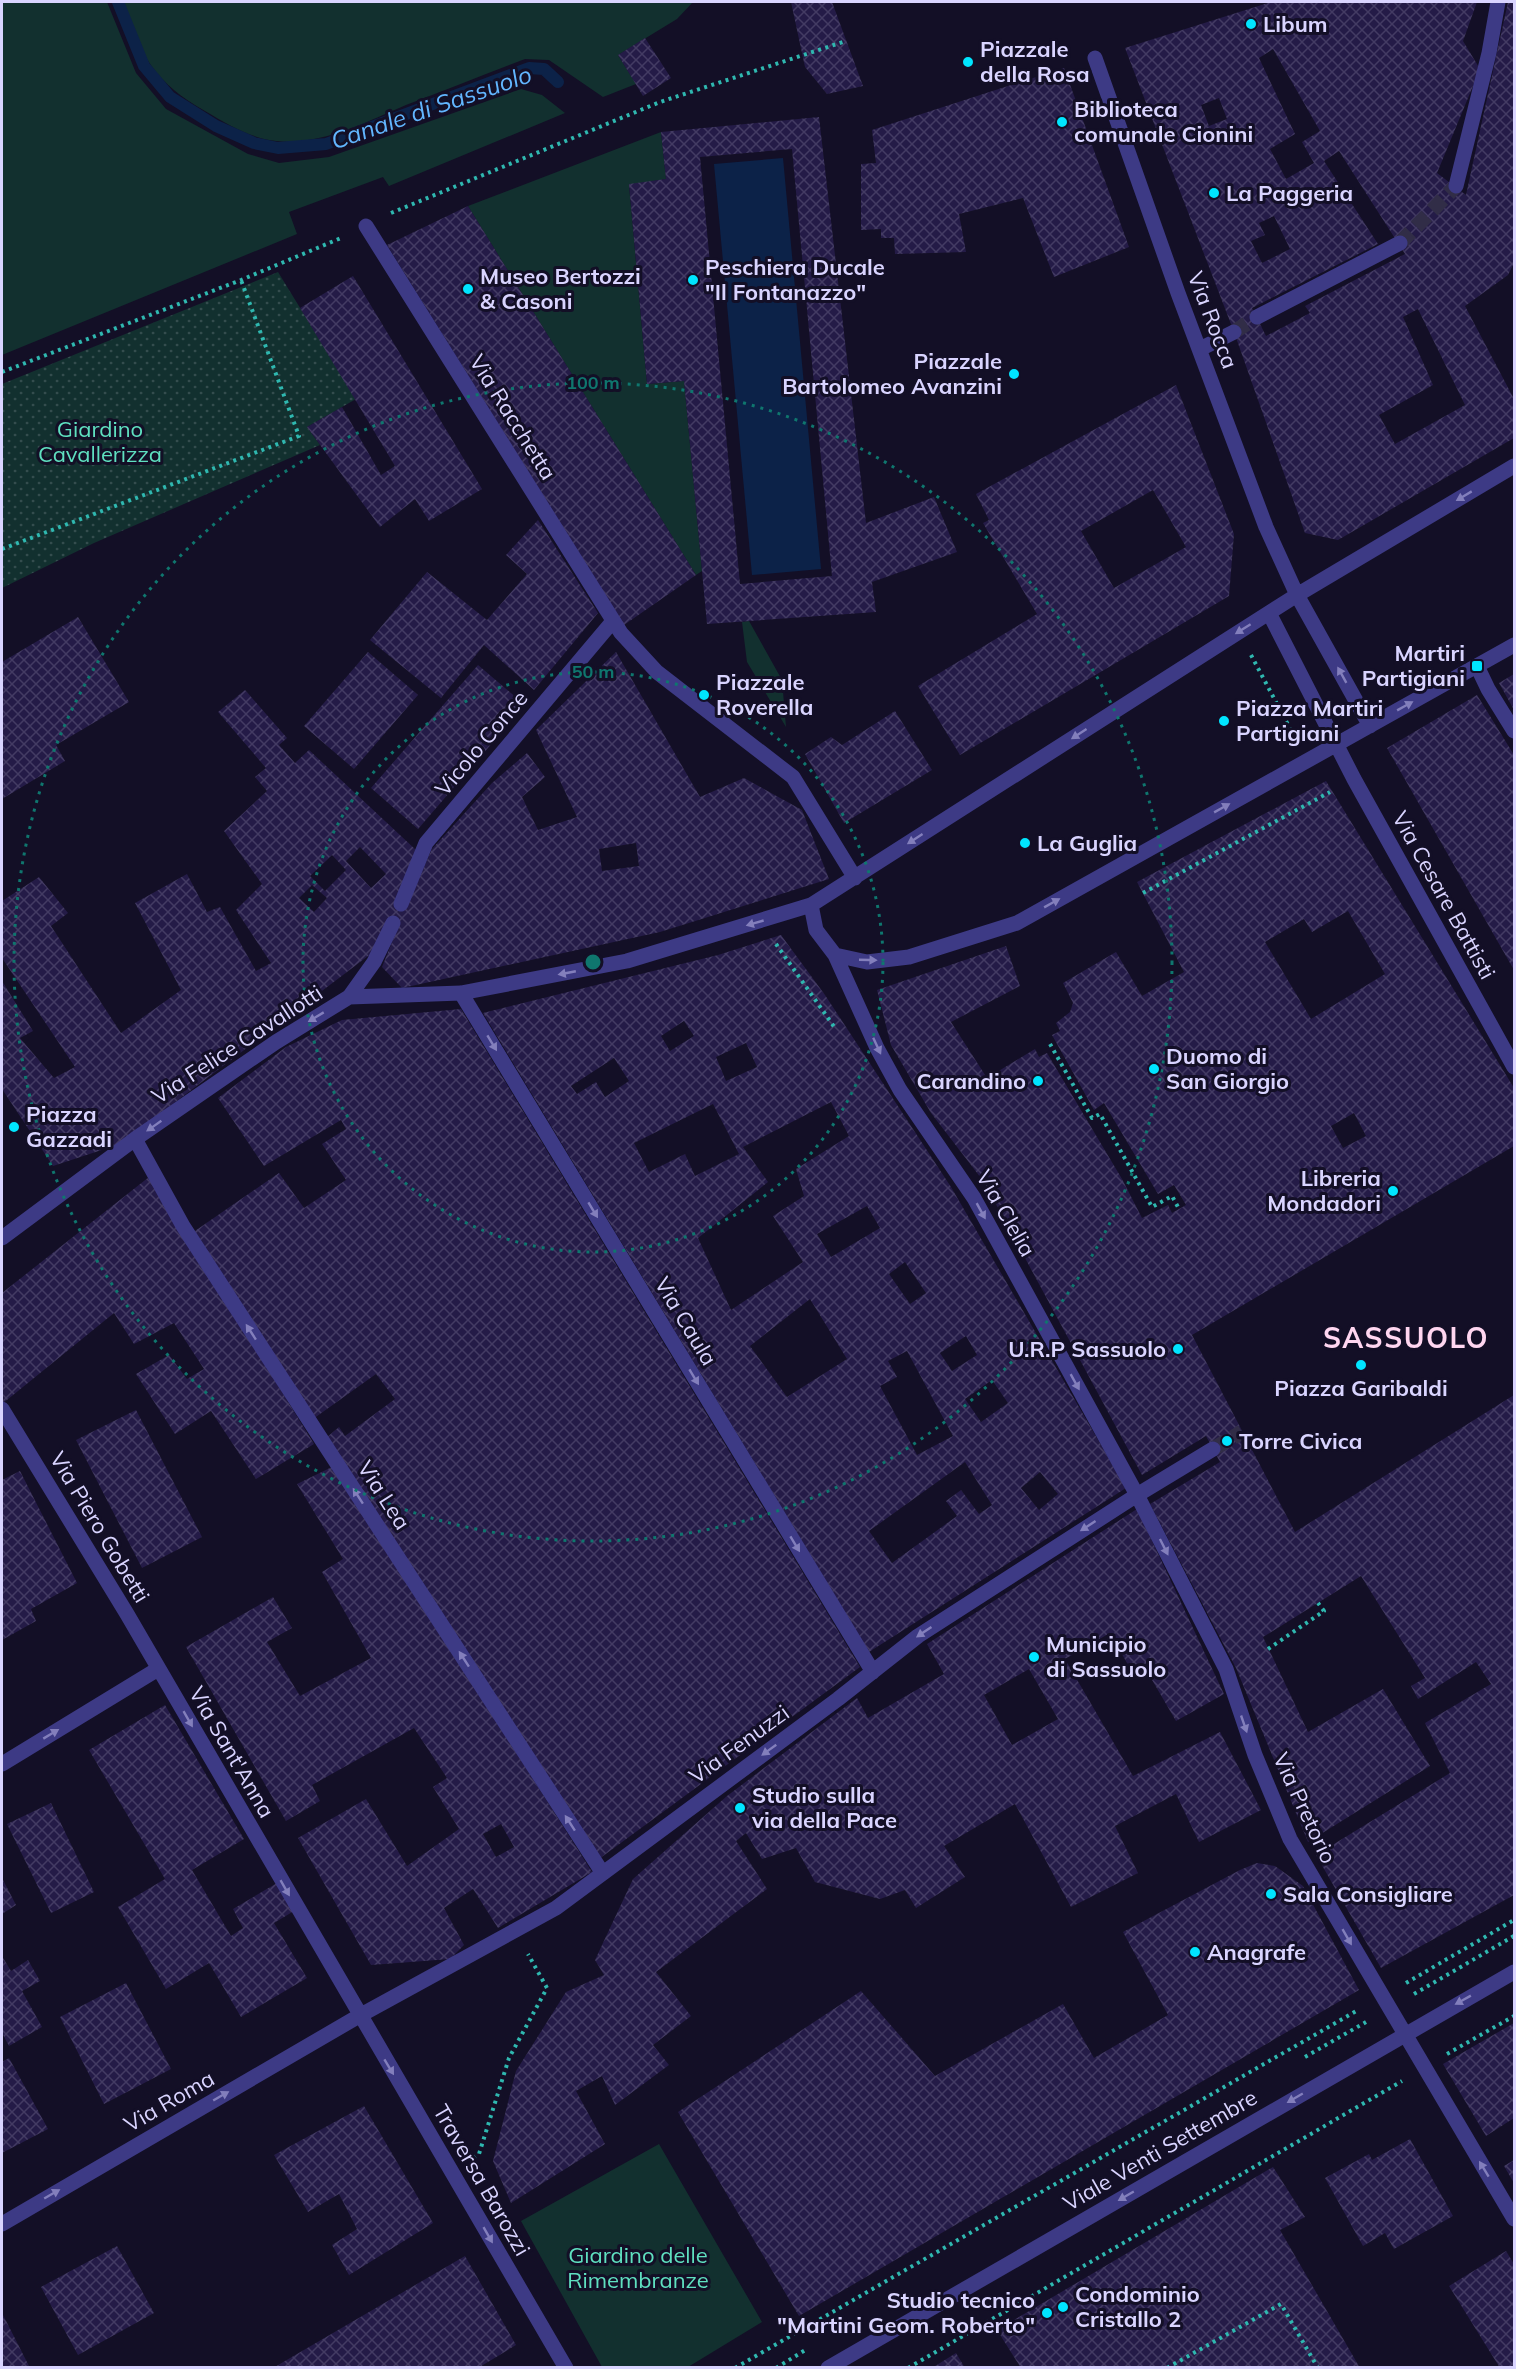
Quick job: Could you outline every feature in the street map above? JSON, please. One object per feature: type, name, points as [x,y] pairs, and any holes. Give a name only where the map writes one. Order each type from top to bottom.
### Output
[{"type":"street","points":[[1456,186],[1489,53],[1498,2]]},
{"type":"street","name":"Via Rocca","points":[[1095,58],[1178,293],[1266,527],[1298,595]]},
{"type":"street","name":"Via Racchetta","points":[[366,226],[617,627]]},
{"type":"street","points":[[1257,318],[1400,243]]},
{"type":"street","points":[[1200,350],[1234,332]]},
{"type":"street","points":[[1515,466],[1269,613],[811,905],[816,930],[835,955],[867,962],[909,957],[1017,922],[1515,645]]},
{"type":"street","points":[[1298,595],[1370,726]]},
{"type":"street","points":[[1269,613],[1336,745]]},
{"type":"street","points":[[617,627],[657,672],[793,777],[836,831],[855,878]]},
{"type":"street","name":"Vicolo Conce","points":[[401,904],[426,843],[617,627]]},
{"type":"street","points":[[1477,666],[1488,689],[1515,731]]},
{"type":"street","name":"Via Cesare Battisti","points":[[1336,745],[1515,1067]]},
{"type":"street","name":"Via Felice Cavallotti","points":[[2,1238],[135,1139],[276,1042],[349,998],[461,993],[627,961],[811,905]]},
{"type":"street","points":[[349,998],[374,963],[393,923]]},
{"type":"street","name":"Via Clelia","points":[[835,955],[877,1048],[900,1090],[974,1198],[1137,1495]]},
{"type":"street","name":"Via Caula","points":[[461,993],[873,1672]]},
{"type":"street","name":"Via Lea","points":[[135,1139],[183,1226],[602,1872]]},
{"type":"street","name":"Via Piero Gobetti","points":[[2,1409],[158,1669]]},
{"type":"street","name":"Via Fenuzzi","points":[[359,2016],[556,1908],[918,1636],[1137,1495],[1213,1449]]},
{"type":"street","name":"Via Pretorio","points":[[1137,1495],[1226,1670],[1255,1755],[1290,1839],[1515,2219]]},
{"type":"street","points":[[2,1764],[158,1669]]},
{"type":"street","name":"Via Sant'Anna","points":[[158,1669],[359,2016]]},
{"type":"street","name":"Viale Venti Settembre","points":[[828,2367],[1515,1972]]},
{"type":"street","name":"Traversa Barozzi","points":[[359,2016],[566,2367]]},
{"type":"street","name":"Via Roma","points":[[2,2224],[359,2016]]},
{"type":"path","points":[[2,372],[241,280],[398,210],[660,102],[846,41]]},
{"type":"path","points":[[2,549],[299,436],[241,280]]},
{"type":"path","points":[[1239,632],[1307,761]]},
{"type":"path","points":[[1143,893],[1354,779]]},
{"type":"path","points":[[772,938],[841,1037]]},
{"type":"path","points":[[1050,1044],[1092,1118],[1100,1114],[1152,1207],[1172,1196],[1179,1209]]},
{"type":"path","points":[[1268,1649],[1324,1611],[1318,1603]]},
{"type":"path","points":[[735,2367],[1515,1920]]},
{"type":"path","points":[[450,2172],[479,2154],[509,2058],[547,1988],[515,1930]]},
{"type":"path","points":[[908,2367],[1515,2016]]},
{"type":"path","points":[[1167,2367],[1281,2304],[1318,2367]]},
{"type":"green space","points":[[2,2],[107,2],[136,73],[166,109],[248,154],[279,163],[329,157],[521,89],[542,95],[565,113],[389,186],[383,177],[289,212],[297,234],[2,355]]},
{"type":"green space","points":[[124,2],[693,2],[677,19],[618,55],[636,84],[603,97],[549,60],[525,59],[343,131],[293,142],[257,137],[239,130],[174,90],[143,53]]},
{"type":"green space","points":[[661,132],[666,179],[629,185],[647,384],[684,381],[702,571],[696,575],[468,206]]},
{"type":"green space","name":"Giardino Cavallerizza","points":[[278,272],[356,399],[307,427],[320,445],[94,543],[2,588],[2,384]]},
{"type":"green space","points":[[749,621],[782,680],[786,727],[747,662],[742,622]]},
{"type":"green space","name":"Giardino delle Rimembranze","points":[[659,2144],[762,2322],[688,2367],[602,2367],[521,2221]]},
{"type":"water","name":"Peschiera Ducale \"Il Fontanazzo\"","points":[[783,158],[821,569],[752,575],[714,164]]},
{"type":"building","points":[[791,2],[832,2],[863,86],[827,94],[805,67]]},
{"type":"building","points":[[1271,2],[1477,2],[1463,41],[1480,69],[1437,173],[1466,195],[1508,2],[1514,2],[1514,263],[1508,275],[1465,306],[1514,399],[1514,438],[1338,540],[1305,533],[1234,332],[1125,48]],"holes":[[[1273,49],[1320,131],[1302,142],[1314,163],[1286,179],[1270,149],[1295,134],[1259,58]],[[1219,98],[1227,119],[1209,126],[1201,105]],[[1339,151],[1405,254],[1305,306],[1310,313],[1266,336],[1252,308],[1378,244],[1324,161]],[[1274,216],[1290,249],[1262,263],[1251,241],[1265,235],[1259,223]],[[1418,309],[1465,405],[1395,444],[1379,415],[1433,385],[1403,317]]]},
{"type":"building","points":[[645,38],[671,78],[643,96],[618,55]]},
{"type":"building","points":[[1064,68],[1129,247],[1054,277],[1023,198],[959,214],[966,252],[895,254],[894,238],[881,238],[881,229],[861,230],[861,164],[876,163],[872,130]]},
{"type":"building","name":"Peschiera Ducale \"Il Fontanazzo\"","points":[[819,117],[866,523],[934,497],[957,552],[872,582],[876,612],[707,624],[684,381],[647,384],[629,184],[666,179],[661,132]],"holes":[[[792,149],[832,576],[740,584],[700,157]]]},
{"type":"building","points":[[468,206],[696,575],[624,625],[387,245]]},
{"type":"building","points":[[353,276],[482,489],[429,521],[415,499],[380,527],[307,427],[342,407],[381,475],[395,466],[300,308]]},
{"type":"building","points":[[1176,385],[1234,534],[1229,596],[960,755],[918,686],[1037,614],[983,523],[989,520],[976,494]],"holes":[[[1153,490],[1186,547],[1114,588],[1081,531]]]},
{"type":"building","points":[[538,520],[598,613],[534,690],[484,645],[441,698],[370,640],[427,572],[487,620],[527,574],[506,555]]},
{"type":"building","points":[[78,617],[129,702],[56,745],[65,761],[2,799],[2,662]]},
{"type":"building","points":[[368,652],[418,695],[354,769],[304,726]]},
{"type":"building","points":[[616,652],[700,797],[744,778],[802,810],[829,879],[660,932],[402,988],[382,967],[399,925],[372,953],[120,1144],[53,1166],[2,1089],[2,981],[33,1031],[20,1038],[54,1078],[75,1067],[2,958],[2,901],[39,877],[68,913],[51,926],[121,1033],[181,990],[135,903],[187,874],[207,912],[220,907],[256,971],[271,963],[236,910],[262,884],[224,831],[267,791],[255,777],[266,768],[218,712],[245,690],[287,738],[279,745],[295,763],[309,750],[416,850],[407,906],[432,849],[492,783],[527,753],[545,777],[522,797],[538,830],[577,817],[536,730]],"holes":[[[636,843],[639,866],[602,871],[599,849]],[[360,847],[386,874],[371,888],[346,861]],[[332,855],[346,870],[325,891],[310,876]],[[312,885],[327,898],[314,912],[299,898]]]},
{"type":"building","points":[[478,665],[525,705],[418,829],[371,788]]},
{"type":"building","points":[[1514,674],[1514,710],[1499,683]]},
{"type":"building","points":[[1477,695],[1514,755],[1514,970],[1387,748]]},
{"type":"building","points":[[895,711],[932,770],[844,823],[805,754],[831,737],[842,745]]},
{"type":"building","points":[[1326,781],[1514,1088],[1514,1146],[1192,1335],[1295,1532],[1514,1395],[1514,1895],[1381,1968],[1316,1855],[1450,1773],[1425,1723],[1491,1684],[1476,1662],[1418,1699],[1411,1686],[1425,1678],[1361,1576],[1263,1637],[1308,1732],[1383,1689],[1430,1766],[1308,1842],[1236,1668],[1150,1504],[1220,1462],[1206,1436],[1142,1475],[984,1182],[931,1113],[891,1045],[877,990],[1006,946],[1020,986],[951,1022],[987,1078],[1035,1049],[1039,1057],[1047,1053],[1122,1179],[1142,1218],[1168,1205],[1172,1213],[1186,1205],[1174,1185],[1158,1194],[1104,1103],[1094,1110],[1052,1035],[1060,1031],[1056,1023],[1070,1012],[1073,1003],[1063,983],[1116,952],[1142,996],[1184,972],[1137,882]],"holes":[[[1348,911],[1385,974],[1311,1019],[1265,942],[1304,919],[1312,932]],[[1354,1113],[1366,1136],[1343,1148],[1331,1126]]]},
{"type":"building","points":[[781,935],[825,995],[951,1187],[1126,1488],[869,1652],[483,1013],[718,955]],"holes":[[[684,1021],[694,1036],[670,1051],[661,1036]],[[746,1043],[757,1067],[726,1081],[716,1057]],[[614,1058],[629,1081],[605,1097],[596,1082],[577,1094],[571,1086]],[[831,1102],[849,1136],[796,1169],[804,1196],[773,1216],[803,1262],[731,1310],[698,1238],[768,1182],[743,1147]],[[713,1104],[739,1154],[695,1176],[685,1154],[649,1172],[634,1143]],[[867,1206],[880,1228],[831,1257],[817,1234]],[[905,1262],[926,1293],[910,1304],[889,1274]],[[810,1299],[847,1359],[787,1397],[750,1346]],[[966,1336],[977,1355],[952,1371],[940,1353]],[[907,1351],[953,1436],[917,1455],[880,1386],[897,1377],[888,1361]],[[992,1380],[1008,1403],[981,1422],[965,1399]],[[965,1462],[992,1505],[979,1514],[961,1490],[946,1501],[957,1516],[892,1563],[869,1531]],[[1040,1472],[1058,1494],[1039,1510],[1021,1488]]]},
{"type":"building","points":[[461,1009],[860,1667],[599,1859],[326,1438],[339,1427],[345,1436],[395,1399],[376,1374],[313,1419],[192,1233],[279,1173],[304,1208],[346,1180],[322,1144],[346,1129],[341,1120],[264,1166],[218,1098],[286,1047],[342,1020]]},
{"type":"building","points":[[149,1177],[314,1444],[256,1479],[211,1411],[175,1434],[136,1374],[169,1355],[187,1379],[204,1369],[174,1323],[134,1344],[114,1313],[2,1404],[2,1293]]},
{"type":"building","points":[[136,1410],[202,1537],[142,1568],[76,1440]]},
{"type":"building","points":[[334,1466],[592,1872],[498,1928],[473,1889],[444,1908],[464,1945],[450,1959],[371,1965],[298,1838],[366,1799],[407,1866],[459,1829],[433,1787],[447,1778],[414,1728],[312,1785],[320,1801],[286,1821],[186,1647],[273,1597],[292,1628],[267,1642],[300,1696],[371,1658],[322,1572],[343,1559],[297,1484]],"holes":[[[501,1824],[514,1847],[496,1857],[483,1834]]]},
{"type":"building","points":[[20,1471],[77,1583],[31,1609],[36,1621],[2,1640],[2,1480]]},
{"type":"building","points":[[1137,1509],[1224,1694],[1176,1721],[1148,1673],[1136,1679],[1110,1633],[1065,1659],[1133,1776],[1220,1732],[1261,1810],[1199,1842],[1176,1794],[1115,1826],[1138,1873],[1071,1907],[1015,1804],[944,1846],[965,1877],[916,1908],[905,1890],[880,1899],[815,1882],[796,1848],[762,1859],[746,1833],[736,1841],[767,1889],[656,1972],[691,2016],[653,2045],[669,2065],[615,2105],[602,2076],[576,2091],[605,2144],[511,2203],[493,2161],[516,2071],[566,1992],[604,1975],[595,1960],[633,1879],[727,1796],[857,1698],[868,1718],[944,1674],[927,1644]],"holes":[[[1029,1669],[1058,1719],[1012,1745],[984,1695]]]},
{"type":"building","points":[[165,1705],[244,1839],[192,1870],[231,1936],[243,1928],[233,1909],[277,1883],[294,1911],[274,1923],[307,1978],[241,2017],[209,1963],[166,1989],[118,1907],[165,1879],[89,1750]]},
{"type":"building","points":[[51,1803],[94,1892],[51,1913],[7,1824]]},
{"type":"building","points":[[1257,1863],[1275,1866],[1303,1886],[1359,1990],[799,2316],[678,2112],[861,1991],[935,2076],[1063,2004],[1094,2058],[1168,2015],[1123,1932]]},
{"type":"building","points":[[2,1878],[16,1905],[2,1914]]},
{"type":"building","points":[[2,1956],[11,1971],[28,1960],[40,1981],[22,1991],[42,2027],[9,2046],[2,2033]]},
{"type":"building","points":[[126,1983],[171,2069],[104,2104],[60,2017]]},
{"type":"building","points":[[1514,2023],[1514,2118],[1486,2136],[1443,2064]]},
{"type":"building","points":[[9,2058],[48,2129],[2,2153],[2,2062]]},
{"type":"building","points":[[364,2106],[433,2223],[349,2275],[332,2245],[357,2229],[339,2194],[308,2212],[274,2155]]},
{"type":"building","points":[[1410,2139],[1453,2216],[1394,2249],[1385,2233],[1363,2246],[1325,2178],[1369,2154],[1372,2160]]},
{"type":"building","points":[[1514,2160],[1514,2183],[1504,2166]]},
{"type":"building","points":[[1273,2167],[1305,2217],[1280,2230],[1360,2368],[1021,2368],[997,2330]]},
{"type":"building","points":[[117,2246],[154,2313],[78,2355],[41,2287]]},
{"type":"building","points":[[1506,2251],[1514,2264],[1514,2368],[1500,2368],[1449,2286]]},
{"type":"building","points":[[465,2256],[516,2345],[478,2368],[273,2368]]},
{"type":"building","points":[[2,2313],[30,2368],[2,2368]]},
{"type":"building","points":[[956,2353],[965,2368],[932,2368]]},
{"type":"waterway","name":"Canale di Sassuolo","points":[[118,2],[144,66],[170,97],[216,126],[254,143],[278,148],[326,144],[529,68],[544,69],[558,82]]},
{"type":"tunnel","points":[[1400,243],[1456,186]]},
{"type":"tunnel","points":[[1234,332],[1257,317]]},
{"type":"tunnel","points":[[1213,1449],[1242,1432]]},
{"type":"place","name":"Libum","points":[[1251,24]]},
{"type":"place","name":"Piazzale della Rosa","points":[[968,62]]},
{"type":"place","name":"Biblioteca comunale Cionini","points":[[1062,122]]},
{"type":"place","name":"La Paggeria","points":[[1214,193]]},
{"type":"place","name":"Peschiera Ducale \"Il Fontanazzo\"","points":[[693,280]]},
{"type":"place","name":"Museo Bertozzi & Casoni","points":[[468,289]]},
{"type":"place","name":"Piazzale Bartolomeo Avanzini","points":[[1014,374]]},
{"type":"place","name":"Martiri Partigiani","points":[[1477,666]]},
{"type":"place","name":"Piazzale Roverella","points":[[704,695]]},
{"type":"place","name":"Piazza Martiri Partigiani","points":[[1224,721]]},
{"type":"place","name":"La Guglia","points":[[1025,843]]},
{"type":"place","name":"Duomo di San Giorgio","points":[[1154,1069]]},
{"type":"place","name":"Carandino","points":[[1038,1081]]},
{"type":"place","name":"Piazza Gazzadi","points":[[14,1127]]},
{"type":"place","name":"Libreria Mondadori","points":[[1393,1191]]},
{"type":"place","name":"U.R.P Sassuolo","points":[[1178,1349]]},
{"type":"place","name":"Piazza Garibaldi","points":[[1361,1365]]},
{"type":"place","name":"Torre Civica","points":[[1227,1441]]},
{"type":"place","name":"Municipio di Sassuolo","points":[[1034,1657]]},
{"type":"place","name":"Studio sulla via della Pace","points":[[740,1808]]},
{"type":"place","name":"Sala Consigliare","points":[[1271,1894]]},
{"type":"place","name":"Anagrafe","points":[[1195,1952]]},
{"type":"place","name":"Condominio Cristallo 2","points":[[1063,2307]]},
{"type":"place","name":"Studio tecnico \"Martini Geom. Roberto\"","points":[[1047,2313]]},
{"type":"district","name":"SASSUOLO","points":[[1406,1337]]}]
